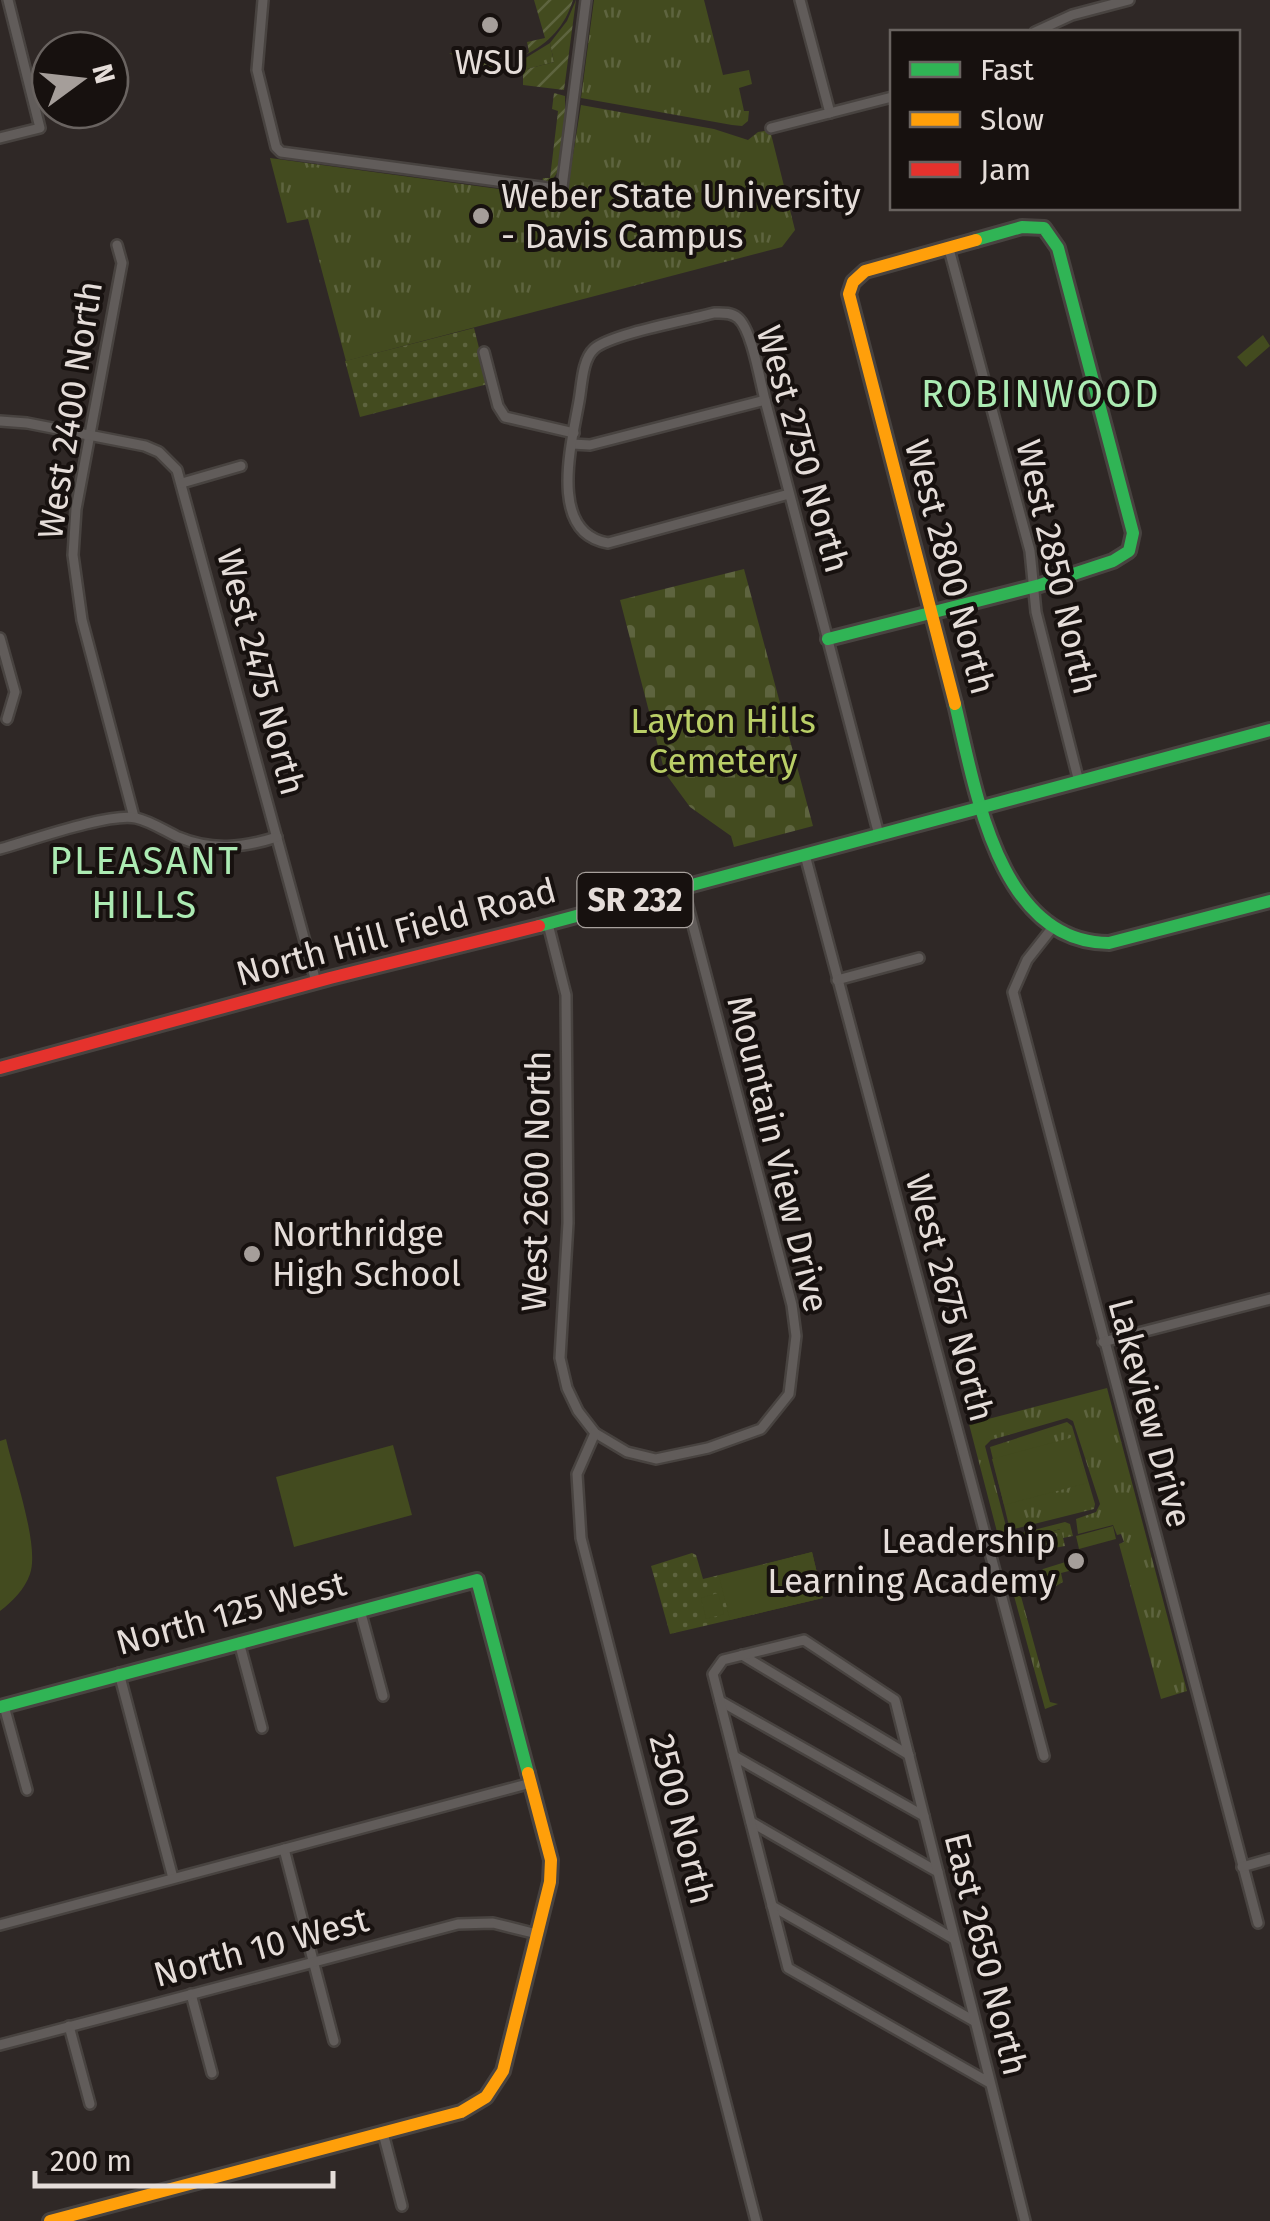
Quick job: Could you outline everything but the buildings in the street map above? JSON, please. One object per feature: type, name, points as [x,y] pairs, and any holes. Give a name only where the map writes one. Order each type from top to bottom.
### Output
[{"type":"street","points":[[0,138],[40,128],[8,0]]},
{"type":"street","points":[[263,0],[257,70],[280,152],[556,189],[562,187],[586,0]]},
{"type":"street","points":[[800,0],[830,113]]},
{"type":"street","points":[[1039,30],[1072,15],[1129,0]]},
{"type":"street","points":[[770,128],[890,98]]},
{"type":"street","points":[[828,640],[1111,564],[1130,551],[1134,533],[1058,248],[1044,228],[1022,228],[949,249]]},
{"type":"street","name":"West 2400 North","points":[[117,244],[122,263],[76,509],[73,555],[76,592],[134,817]]},
{"type":"street","name":"West 2800 North","points":[[949,249],[865,271],[850,285],[849,305],[998,852],[1022,897],[1053,927]]},
{"type":"street","name":"West 2850 North","points":[[949,249],[1030,551],[1036,612],[1079,782]]},
{"type":"street","name":"West 2750 North","points":[[573,439],[588,356],[595,348],[714,313],[728,312],[738,318],[745,329],[765,400],[879,835]]},
{"type":"street","points":[[484,352],[498,406],[505,417],[590,446],[765,400]]},
{"type":"street","name":"West 2475 North","points":[[0,421],[27,422],[90,435],[159,452],[170,460],[182,483],[316,982]]},
{"type":"street","points":[[573,439],[567,462],[567,486],[578,527],[592,541],[608,544],[789,494]]},
{"type":"street","points":[[182,483],[242,466]]},
{"type":"street","points":[[0,638],[14,692],[7,719]]},
{"type":"street","name":"North Hill Field Road","points":[[0,1068],[1270,730]]},
{"type":"street","points":[[0,849],[134,817],[189,842],[213,847],[249,845],[276,838]]},
{"type":"street","name":"West 2675 North","points":[[805,855],[1044,1756]]},
{"type":"street","name":"Mountain View Drive","points":[[595,1433],[628,1452],[656,1459],[734,1441],[761,1429],[787,1399],[794,1369],[796,1336],[792,1305],[683,887]]},
{"type":"street","points":[[1053,927],[1091,944],[1109,943],[1270,901]]},
{"type":"street","name":"West 2600 North","points":[[548,924],[566,996],[568,1223],[560,1358],[567,1388],[595,1433]]},
{"type":"street","name":"Lakeview Drive","points":[[1053,927],[1027,960],[1013,992],[1258,1922]]},
{"type":"street","points":[[836,980],[918,958]]},
{"type":"street","points":[[1103,1342],[1270,1299]]},
{"type":"street","name":"2500 North","points":[[595,1433],[576,1474],[582,1538],[756,2221]]},
{"type":"street","name":"North 125 West","points":[[2,1706],[478,1580],[531,1783]]},
{"type":"street","points":[[360,1610],[383,1696]]},
{"type":"street","name":"East 2650 North","points":[[742,1656],[804,1640],[895,1700],[1025,2221]]},
{"type":"street","points":[[240,1642],[262,1728]]},
{"type":"street","points":[[909,1756],[742,1656],[723,1660],[713,1674],[788,1968],[990,2083]]},
{"type":"street","points":[[119,1674],[173,1878]]},
{"type":"street","points":[[720,1701],[924,1816]]},
{"type":"street","points":[[2,1706],[27,1790]]},
{"type":"street","points":[[734,1756],[938,1872]]},
{"type":"street","points":[[0,1925],[531,1783],[551,1860],[550,1882],[498,2083],[486,2098],[461,2112],[50,2221]]},
{"type":"street","points":[[751,1822],[954,1939]]},
{"type":"street","points":[[284,1849],[334,2041]]},
{"type":"street","points":[[1242,1867],[1270,1859]]},
{"type":"street","points":[[772,1906],[974,2022]]},
{"type":"street","name":"North 10 West","points":[[0,2045],[458,1924],[494,1924],[537,1934]]},
{"type":"street","points":[[191,1994],[212,2073]]},
{"type":"street","points":[[69,2026],[90,2104]]},
{"type":"street","points":[[383,2133],[402,2206]]},
{"type":"green space","points":[[534,0],[573,0],[555,33],[525,55],[529,52],[527,42],[545,38]]},
{"type":"green space","points":[[576,0],[564,90],[523,85],[523,70],[554,62],[550,43],[567,21]]},
{"type":"green space","points":[[594,0],[704,0],[723,75],[749,70],[752,84],[739,88],[744,111],[749,111],[748,121],[742,126],[732,125],[581,98]]},
{"type":"green space","points":[[550,43],[554,62],[523,70],[524,59]]},
{"type":"green space","points":[[449,53],[495,59],[494,78]]},
{"type":"green space","points":[[554,93],[565,96],[563,154],[550,182],[542,182],[543,178],[550,178],[558,111],[552,109]]},
{"type":"green space","points":[[581,105],[714,129],[748,140],[758,132],[770,130],[795,230],[782,247],[346,361],[308,219],[287,223],[270,158],[566,198]]},
{"type":"green space","points":[[474,328],[488,384],[360,417],[345,361]]},
{"type":"green space","points":[[1263,335],[1270,346],[1246,367],[1237,357]]},
{"type":"green space","name":"Layton Hills Cemetery","points":[[744,569],[813,826],[734,847],[731,836],[690,807],[665,773],[620,600]]},
{"type":"green space","points":[[1107,1388],[1187,1691],[1161,1699],[1119,1544],[1124,1542],[1121,1534],[1117,1535],[1113,1525],[1078,1534],[1076,1519],[1096,1512],[1100,1504],[1073,1421],[1067,1418],[991,1440],[985,1446],[1008,1534],[1065,1522],[1070,1524],[1073,1536],[1063,1538],[1060,1529],[1039,1535],[1041,1544],[1035,1541],[1002,1551],[969,1424]]},
{"type":"green space","points":[[1067,1422],[1072,1426],[1094,1509],[1010,1530],[990,1447]]},
{"type":"green space","points":[[1074,1437],[1087,1483],[1004,1505],[992,1459]]},
{"type":"green space","points":[[6,1439],[29,1527],[32,1561],[25,1585],[0,1611],[0,1441]]},
{"type":"green space","points":[[393,1445],[412,1515],[294,1547],[276,1477]]},
{"type":"green space","points":[[1113,1526],[1116,1539],[1079,1549],[1076,1536]]},
{"type":"green space","points":[[1061,1529],[1065,1546],[1043,1550],[1039,1535]]},
{"type":"green space","points":[[812,1552],[823,1598],[670,1634],[651,1566],[692,1553],[703,1579]]},
{"type":"green space","points":[[812,1552],[823,1598],[730,1620],[719,1576]]},
{"type":"green space","points":[[1075,1559],[1077,1569],[1061,1573],[1063,1582],[1044,1593],[1040,1574],[1043,1569]]},
{"type":"green space","points":[[1020,1571],[1023,1575],[1016,1578],[1050,1702],[1058,1704],[1045,1709],[1008,1574]]},
{"type":"green space","points":[[718,1593],[724,1614],[706,1619],[701,1598]]},
{"type":"traffic: fast","points":[[828,639],[1040,585],[1113,561],[1129,551],[1133,533],[1058,248],[1044,228],[1022,227],[976,240]]},
{"type":"traffic: fast","points":[[955,704],[983,816],[998,855],[1017,889],[1041,917],[1071,936],[1109,943],[1270,901]]},
{"type":"traffic: fast","points":[[539,926],[1270,730]]},
{"type":"traffic: fast","points":[[0,1707],[477,1580],[528,1773]]},
{"type":"traffic: slow","points":[[955,704],[849,294],[853,282],[865,271],[976,240]]},
{"type":"traffic: slow","points":[[50,2221],[461,2112],[486,2097],[503,2071],[550,1882],[551,1860],[528,1773]]},
{"type":"traffic: jam","points":[[0,1068],[539,926]]},
{"type":"place","name":"WSU","points":[[490,25]]},
{"type":"place","name":"Weber State University - Davis Campus","points":[[481,216]]},
{"type":"place","name":"Northridge High School","points":[[252,1254]]},
{"type":"place","name":"Leadership Learning Academy","points":[[1076,1561]]},
{"type":"district","name":"ROBINWOOD","points":[[1041,394]]},
{"type":"district","name":"PLEASANT HILLS","points":[[145,883]]}]
